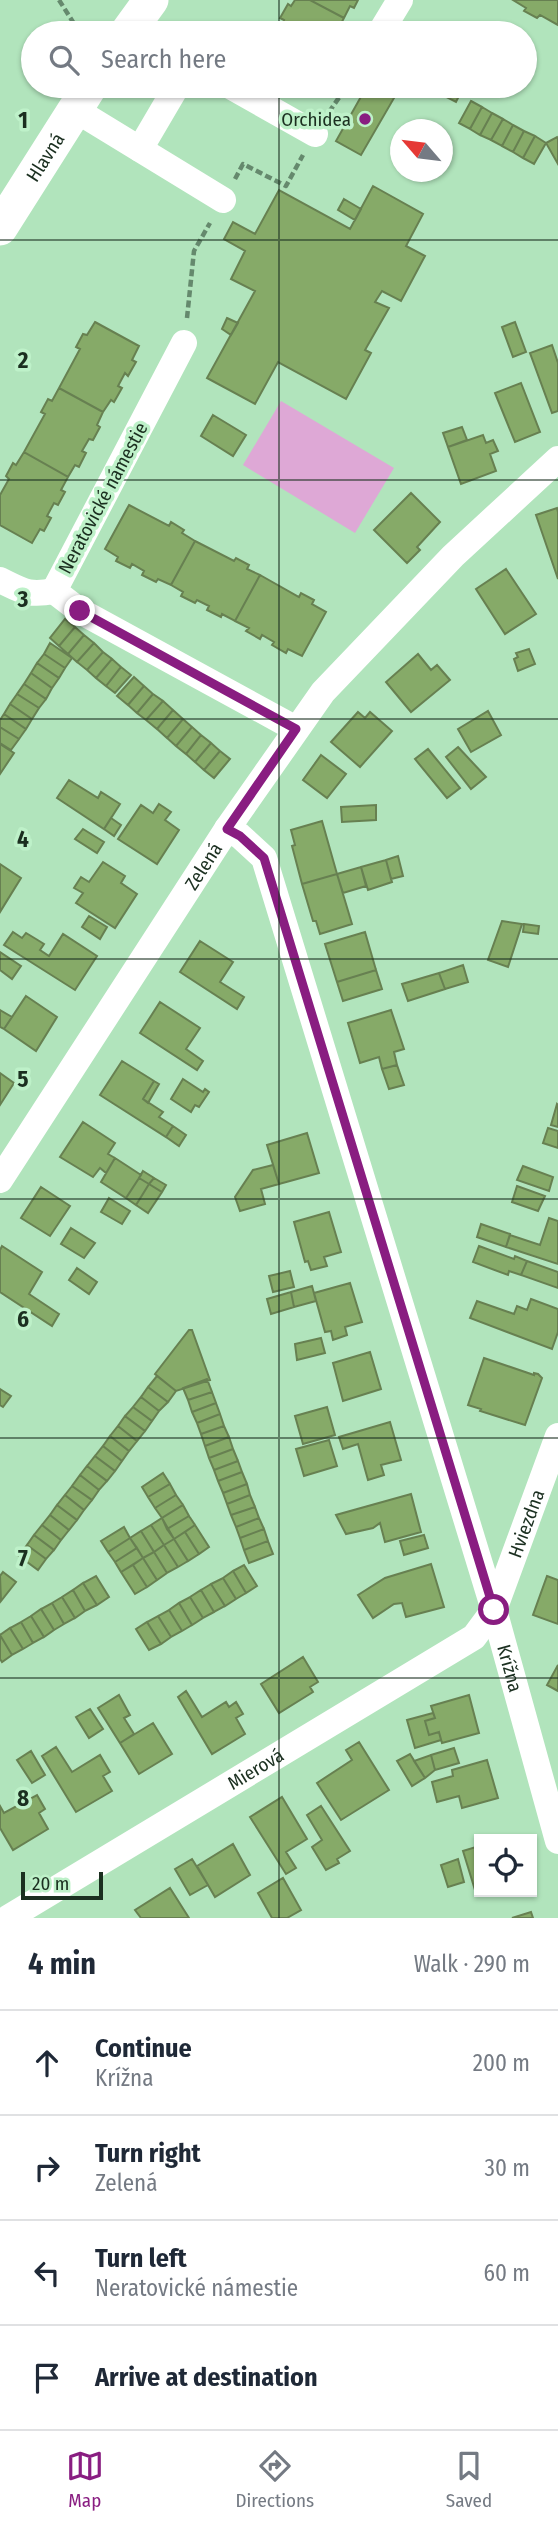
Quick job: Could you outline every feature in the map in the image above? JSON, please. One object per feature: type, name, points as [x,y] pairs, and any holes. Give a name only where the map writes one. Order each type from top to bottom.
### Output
[{"type":"main road","points":[[136,21],[151,0]]},
{"type":"main road","name":"Hlavná","points":[[0,228],[82,98]]},
{"type":"street","points":[[387,21],[400,0]]},
{"type":"street","points":[[82,98],[140,149],[223,200]]},
{"type":"street","points":[[140,149],[170,98]]},
{"type":"street","points":[[251,98],[315,134]]},
{"type":"street","name":"Neratovické námestie","points":[[184,343],[54,591],[80,611],[296,729]]},
{"type":"street","name":"Zelená","points":[[0,1180],[227,829],[323,692],[453,556],[558,459]]},
{"type":"street","points":[[7,588],[35,594],[54,591]]},
{"type":"street","name":"Krížna","points":[[227,829],[240,836],[264,858],[494,1610],[558,1841]]},
{"type":"street","name":"Hviezdna","points":[[494,1610],[558,1436]]},
{"type":"street","name":"Mierová","points":[[8,1918],[474,1637],[494,1610]]},
{"type":"path","points":[[59,0],[72,21]]},
{"type":"shaded area","points":[[281,401],[394,468],[355,533],[243,465]]},
{"type":"building","points":[[295,0],[310,0],[344,18],[342,21],[283,21],[280,18],[288,4],[291,6]]},
{"type":"building","points":[[310,0],[358,0],[354,8],[350,6],[344,18]]},
{"type":"building","points":[[513,0],[558,0],[558,25],[540,15],[537,18],[524,11],[526,8]]},
{"type":"building","name":"Orchidea","points":[[360,98],[394,98],[361,155],[336,141]]},
{"type":"building","points":[[471,101],[482,107],[470,129],[459,123]]},
{"type":"building","points":[[482,107],[492,113],[480,135],[470,129]]},
{"type":"building","points":[[492,113],[503,119],[491,140],[480,135]]},
{"type":"building","points":[[503,119],[513,125],[502,146],[491,140]]},
{"type":"building","points":[[513,125],[524,131],[513,152],[502,146]]},
{"type":"building","points":[[524,131],[535,136],[523,158],[513,152]]},
{"type":"building","points":[[535,136],[546,143],[534,164],[523,158]]},
{"type":"building","points":[[557,137],[558,139],[558,164],[546,143]]},
{"type":"building","points":[[373,186],[423,214],[406,246],[425,256],[401,301],[382,291],[375,302],[389,308],[365,350],[371,353],[346,399],[278,362],[255,404],[207,378],[255,291],[231,279],[245,251],[224,239],[233,222],[255,234],[279,190],[350,229]]},
{"type":"building","points":[[344,199],[361,209],[355,220],[338,210]]},
{"type":"building","points":[[227,318],[238,323],[231,335],[222,329]]},
{"type":"building","points":[[95,322],[139,346],[132,360],[136,362],[128,376],[125,373],[118,386],[122,388],[114,402],[111,400],[103,412],[59,388],[80,349],[76,347],[83,334],[87,335]]},
{"type":"building","points":[[515,322],[526,352],[513,357],[502,327]]},
{"type":"building","points":[[552,345],[558,363],[558,411],[552,413],[530,353]]},
{"type":"building","points":[[521,383],[540,432],[515,442],[495,393]]},
{"type":"building","points":[[59,388],[103,412],[97,425],[100,427],[93,440],[89,439],[82,451],[86,453],[79,467],[75,465],[68,477],[24,452],[45,414],[41,412],[48,399],[52,401]]},
{"type":"building","points":[[213,415],[246,435],[233,456],[201,436]]},
{"type":"building","points":[[462,427],[467,440],[448,447],[443,433]]},
{"type":"building","points":[[483,435],[486,443],[493,440],[498,451],[490,454],[496,471],[461,484],[448,447]]},
{"type":"building","points":[[24,452],[68,477],[61,490],[65,492],[58,505],[54,503],[47,516],[51,518],[44,531],[40,529],[32,543],[0,525],[0,495],[9,479],[6,476],[13,463],[16,465]]},
{"type":"building","points":[[411,493],[440,522],[417,547],[420,550],[407,563],[374,530]]},
{"type":"building","points":[[129,505],[169,526],[171,522],[195,541],[171,585],[142,575],[144,571],[132,564],[130,568],[116,561],[118,557],[105,549]]},
{"type":"building","points":[[557,508],[558,512],[558,579],[536,515]]},
{"type":"building","points":[[195,541],[234,561],[236,558],[249,565],[247,569],[260,575],[235,621],[207,610],[209,606],[197,600],[195,603],[181,596],[183,592],[171,585]]},
{"type":"building","points":[[506,569],[536,614],[505,634],[476,589]]},
{"type":"building","points":[[260,575],[299,597],[301,593],[314,600],[312,604],[326,612],[302,656],[288,649],[286,653],[272,645],[274,642],[262,635],[260,639],[246,631],[249,628],[235,621]]},
{"type":"building","points":[[65,619],[75,627],[59,646],[50,638]]},
{"type":"building","points":[[75,627],[84,635],[68,654],[59,646]]},
{"type":"building","points":[[84,635],[94,643],[77,662],[68,654]]},
{"type":"building","points":[[50,643],[72,658],[65,668],[44,654]]},
{"type":"building","points":[[94,643],[103,652],[87,670],[77,662]]},
{"type":"building","points":[[529,649],[535,664],[518,671],[514,659],[518,657],[516,653]]},
{"type":"building","points":[[103,652],[112,659],[96,678],[87,670]]},
{"type":"building","points":[[44,654],[65,668],[59,678],[37,663]]},
{"type":"building","points":[[418,654],[431,670],[437,665],[450,680],[411,712],[386,682]]},
{"type":"building","points":[[112,659],[121,667],[106,686],[96,678]]},
{"type":"building","points":[[37,663],[59,678],[52,688],[31,673]]},
{"type":"building","points":[[121,667],[131,675],[115,693],[106,686]]},
{"type":"building","points":[[31,673],[52,688],[46,699],[24,684]]},
{"type":"building","points":[[134,677],[144,686],[128,705],[117,696]]},
{"type":"building","points":[[24,684],[46,699],[39,708],[17,694]]},
{"type":"building","points":[[144,686],[153,694],[137,713],[128,705]]},
{"type":"building","points":[[17,694],[39,708],[32,719],[10,704]]},
{"type":"building","points":[[153,694],[163,701],[146,720],[137,713]]},
{"type":"building","points":[[163,701],[173,710],[157,729],[146,720]]},
{"type":"building","points":[[10,704],[32,719],[26,729],[4,714]]},
{"type":"building","points":[[173,710],[183,719],[167,738],[157,729]]},
{"type":"building","points":[[488,711],[501,735],[471,752],[458,729]]},
{"type":"building","points":[[358,712],[365,718],[370,712],[392,731],[360,767],[331,742]]},
{"type":"building","points":[[4,714],[26,729],[19,739],[0,727]]},
{"type":"building","points":[[183,719],[192,727],[176,746],[167,738]]},
{"type":"building","points":[[0,727],[19,739],[11,750],[0,743]]},
{"type":"building","points":[[192,727],[201,735],[186,754],[176,746]]},
{"type":"building","points":[[201,735],[211,743],[195,762],[186,754]]},
{"type":"building","points":[[211,743],[220,751],[204,770],[195,762]]},
{"type":"building","points":[[0,744],[14,753],[0,774]]},
{"type":"building","points":[[458,747],[486,777],[471,789],[446,757]]},
{"type":"building","points":[[428,749],[460,788],[447,798],[415,759]]},
{"type":"building","points":[[220,751],[230,759],[214,778],[204,770]]},
{"type":"building","points":[[321,755],[346,774],[327,798],[303,780]]},
{"type":"building","points":[[69,780],[98,798],[101,792],[120,804],[104,829],[57,798]]},
{"type":"building","points":[[159,804],[171,812],[165,820],[179,830],[157,864],[118,839],[141,805],[153,813]]},
{"type":"building","points":[[376,805],[376,820],[342,822],[341,807]]},
{"type":"building","points":[[111,818],[121,825],[114,836],[104,829]]},
{"type":"building","points":[[322,821],[337,874],[302,884],[292,846],[295,845],[291,830]]},
{"type":"building","points":[[83,829],[104,842],[97,853],[75,839]]},
{"type":"building","points":[[398,856],[403,876],[391,879],[386,860]]},
{"type":"building","points":[[386,860],[392,882],[368,890],[361,867]]},
{"type":"building","points":[[103,862],[125,876],[121,883],[137,894],[115,928],[76,903],[83,893],[74,888],[81,877],[89,882]]},
{"type":"building","points":[[0,864],[21,878],[0,912]]},
{"type":"building","points":[[361,867],[366,886],[343,893],[337,874]]},
{"type":"building","points":[[337,874],[352,924],[320,934],[316,921],[313,921],[302,884]]},
{"type":"building","points":[[89,916],[107,927],[100,939],[82,927]]},
{"type":"building","points":[[502,921],[522,924],[508,967],[488,960]]},
{"type":"building","points":[[524,924],[539,926],[538,934],[523,932]]},
{"type":"building","points":[[13,932],[22,938],[26,933],[44,944],[40,950],[49,956],[63,934],[97,956],[75,990],[4,945]]},
{"type":"building","points":[[365,932],[376,970],[337,982],[325,944]]},
{"type":"building","points":[[200,941],[233,962],[220,982],[244,997],[237,1009],[180,972]]},
{"type":"building","points":[[0,952],[21,966],[12,979],[0,970]]},
{"type":"building","points":[[463,965],[468,982],[445,989],[439,973]]},
{"type":"building","points":[[376,970],[382,989],[343,1001],[337,982]]},
{"type":"building","points":[[439,973],[445,989],[408,1001],[402,984]]},
{"type":"building","points":[[26,996],[57,1017],[36,1051],[4,1029]]},
{"type":"building","points":[[160,1002],[200,1028],[186,1049],[203,1061],[197,1070],[140,1033]]},
{"type":"building","points":[[0,1010],[12,1017],[4,1029],[0,1027]]},
{"type":"building","points":[[391,1010],[404,1049],[394,1052],[397,1065],[382,1069],[379,1057],[360,1063],[348,1023]]},
{"type":"building","points":[[122,1061],[154,1081],[143,1099],[163,1112],[159,1117],[173,1126],[166,1137],[100,1095]]},
{"type":"building","points":[[397,1065],[404,1085],[389,1089],[382,1069]]},
{"type":"building","points":[[0,1073],[14,1083],[0,1105]]},
{"type":"building","points":[[183,1079],[203,1092],[205,1089],[209,1092],[199,1107],[195,1105],[191,1112],[171,1099]]},
{"type":"building","points":[[154,1081],[159,1084],[148,1103],[143,1099]]},
{"type":"building","points":[[558,1105],[558,1127],[551,1125]]},
{"type":"building","points":[[83,1122],[115,1143],[108,1154],[115,1158],[106,1173],[100,1168],[93,1177],[60,1157]]},
{"type":"building","points":[[173,1126],[186,1135],[179,1146],[166,1137]]},
{"type":"building","points":[[548,1128],[558,1131],[558,1148],[543,1143]]},
{"type":"building","points":[[307,1133],[319,1173],[279,1184],[267,1145]]},
{"type":"building","points":[[115,1158],[141,1175],[126,1198],[101,1182]]},
{"type":"building","points":[[273,1165],[279,1184],[261,1189],[265,1204],[240,1211],[235,1197],[253,1170]]},
{"type":"building","points":[[523,1166],[553,1177],[549,1191],[517,1180]]},
{"type":"building","points":[[143,1171],[154,1178],[149,1184],[139,1178]]},
{"type":"building","points":[[139,1178],[149,1184],[136,1205],[126,1198]]},
{"type":"building","points":[[154,1178],[166,1185],[162,1192],[149,1184]]},
{"type":"building","points":[[149,1184],[162,1192],[148,1213],[136,1205]]},
{"type":"building","points":[[517,1186],[545,1196],[538,1211],[512,1202]]},
{"type":"building","points":[[41,1187],[70,1206],[50,1236],[21,1218]]},
{"type":"building","points":[[109,1198],[130,1211],[122,1224],[101,1212]]},
{"type":"building","points":[[329,1212],[341,1252],[324,1257],[327,1266],[311,1270],[308,1261],[305,1262],[294,1222]]},
{"type":"building","points":[[549,1218],[558,1221],[558,1264],[506,1247],[510,1235],[540,1245]]},
{"type":"building","points":[[481,1224],[510,1234],[506,1247],[477,1237]]},
{"type":"building","points":[[71,1228],[95,1243],[84,1258],[61,1244]]},
{"type":"building","points":[[2,1246],[42,1272],[29,1294],[59,1314],[52,1326],[0,1292]]},
{"type":"building","points":[[479,1246],[527,1261],[521,1275],[509,1271],[508,1275],[473,1262]]},
{"type":"building","points":[[527,1261],[558,1272],[558,1288],[521,1275]]},
{"type":"building","points":[[77,1268],[97,1282],[89,1294],[69,1280]]},
{"type":"building","points":[[290,1271],[294,1287],[273,1292],[269,1276]]},
{"type":"building","points":[[350,1283],[362,1322],[345,1327],[347,1335],[333,1340],[331,1331],[325,1332],[314,1293]]},
{"type":"building","points":[[312,1286],[316,1301],[294,1307],[291,1292]]},
{"type":"building","points":[[291,1292],[294,1307],[271,1314],[267,1299]]},
{"type":"building","points":[[531,1299],[558,1309],[558,1332],[552,1349],[470,1318],[477,1301],[514,1314],[517,1306],[527,1310]]},
{"type":"building","points":[[189,1330],[192,1330],[210,1380],[176,1391],[155,1374]]},
{"type":"building","points":[[321,1338],[325,1353],[297,1360],[295,1344]]},
{"type":"building","points":[[370,1352],[381,1389],[343,1401],[333,1363]]},
{"type":"building","points":[[484,1358],[538,1374],[542,1378],[525,1425],[468,1405]]},
{"type":"building","points":[[157,1376],[176,1391],[168,1402],[148,1387]]},
{"type":"building","points":[[207,1379],[212,1392],[188,1400],[183,1388]]},
{"type":"building","points":[[148,1387],[168,1402],[159,1411],[141,1397]]},
{"type":"building","points":[[0,1389],[11,1396],[3,1407],[0,1405]]},
{"type":"building","points":[[212,1392],[216,1403],[192,1412],[188,1400]]},
{"type":"building","points":[[141,1397],[159,1411],[152,1421],[133,1407]]},
{"type":"building","points":[[216,1403],[220,1414],[197,1423],[192,1412]]},
{"type":"building","points":[[133,1407],[152,1421],[145,1431],[125,1416]]},
{"type":"building","points":[[327,1407],[335,1435],[303,1444],[295,1416]]},
{"type":"building","points":[[220,1414],[224,1426],[201,1434],[197,1423]]},
{"type":"building","points":[[125,1416],[145,1431],[137,1441],[118,1426]]},
{"type":"building","points":[[390,1422],[401,1460],[381,1465],[384,1475],[368,1480],[358,1444],[343,1449],[339,1437]]},
{"type":"building","points":[[118,1426],[137,1441],[129,1451],[110,1436]]},
{"type":"building","points":[[224,1426],[229,1437],[205,1446],[201,1434]]},
{"type":"building","points":[[110,1436],[129,1451],[122,1461],[103,1446]]},
{"type":"building","points":[[229,1437],[233,1449],[209,1458],[205,1446]]},
{"type":"building","points":[[329,1440],[337,1466],[304,1476],[296,1449]]},
{"type":"building","points":[[103,1446],[122,1461],[115,1471],[95,1456]]},
{"type":"building","points":[[233,1449],[238,1461],[214,1470],[209,1458]]},
{"type":"building","points":[[95,1456],[115,1471],[107,1481],[87,1466]]},
{"type":"building","points":[[238,1461],[242,1472],[218,1481],[214,1470]]},
{"type":"building","points":[[87,1466],[107,1481],[99,1490],[80,1475]]},
{"type":"building","points":[[242,1472],[247,1484],[223,1493],[218,1481]]},
{"type":"building","points":[[163,1473],[170,1484],[148,1497],[142,1487]]},
{"type":"building","points":[[80,1475],[99,1490],[92,1500],[72,1486]]},
{"type":"building","points":[[170,1484],[176,1495],[155,1508],[148,1497]]},
{"type":"building","points":[[247,1484],[250,1495],[227,1504],[223,1493]]},
{"type":"building","points":[[72,1486],[92,1500],[84,1510],[65,1495]]},
{"type":"building","points":[[411,1494],[421,1532],[385,1542],[380,1523],[373,1528],[346,1534],[336,1515]]},
{"type":"building","points":[[65,1495],[84,1510],[77,1520],[57,1505]]},
{"type":"building","points":[[176,1495],[183,1505],[162,1518],[155,1508]]},
{"type":"building","points":[[250,1495],[255,1507],[231,1515],[227,1504]]},
{"type":"building","points":[[57,1505],[77,1520],[69,1530],[50,1515]]},
{"type":"building","points":[[183,1505],[189,1516],[167,1529],[162,1518]]},
{"type":"building","points":[[255,1507],[259,1518],[236,1527],[231,1515]]},
{"type":"building","points":[[50,1515],[69,1530],[61,1540],[42,1525]]},
{"type":"building","points":[[189,1516],[195,1525],[174,1539],[167,1529]]},
{"type":"building","points":[[162,1518],[174,1539],[164,1545],[151,1525]]},
{"type":"building","points":[[259,1518],[264,1529],[240,1538],[236,1527]]},
{"type":"building","points":[[42,1525],[61,1540],[54,1550],[34,1535]]},
{"type":"building","points":[[151,1525],[164,1545],[154,1552],[141,1531]]},
{"type":"building","points":[[195,1525],[209,1547],[199,1554],[185,1532]]},
{"type":"building","points":[[124,1527],[130,1538],[108,1552],[101,1541]]},
{"type":"building","points":[[264,1529],[268,1541],[244,1550],[240,1538]]},
{"type":"building","points":[[141,1531],[154,1552],[143,1558],[130,1538]]},
{"type":"building","points":[[185,1532],[199,1554],[188,1561],[174,1539]]},
{"type":"building","points":[[34,1535],[54,1550],[46,1559],[27,1545]]},
{"type":"building","points":[[424,1535],[428,1548],[404,1555],[400,1541]]},
{"type":"building","points":[[130,1538],[137,1548],[115,1562],[108,1552]]},
{"type":"building","points":[[174,1539],[188,1561],[178,1567],[164,1545]]},
{"type":"building","points":[[268,1541],[273,1554],[249,1563],[244,1550]]},
{"type":"building","points":[[27,1545],[46,1559],[38,1570],[19,1556]]},
{"type":"building","points":[[164,1545],[178,1567],[167,1573],[154,1552]]},
{"type":"building","points":[[137,1548],[143,1558],[121,1572],[115,1562]]},
{"type":"building","points":[[154,1552],[167,1573],[157,1580],[143,1558]]},
{"type":"building","points":[[143,1558],[157,1580],[147,1587],[133,1565]]},
{"type":"building","points":[[431,1564],[444,1607],[406,1617],[402,1603],[394,1604],[373,1618],[358,1595],[385,1578]]},
{"type":"building","points":[[133,1565],[147,1587],[135,1594],[121,1572]]},
{"type":"building","points":[[244,1565],[257,1586],[246,1593],[233,1571]]},
{"type":"building","points":[[233,1571],[246,1593],[236,1599],[223,1578]]},
{"type":"building","points":[[3,1572],[16,1582],[1,1601],[0,1576]]},
{"type":"building","points":[[96,1576],[109,1597],[97,1605],[83,1583]]},
{"type":"building","points":[[547,1576],[558,1580],[558,1624],[533,1615]]},
{"type":"building","points":[[223,1578],[236,1599],[225,1606],[211,1584]]},
{"type":"building","points":[[83,1583],[97,1605],[85,1611],[73,1590]]},
{"type":"building","points":[[211,1584],[225,1606],[214,1612],[201,1590]]},
{"type":"building","points":[[73,1590],[85,1611],[75,1618],[62,1597]]},
{"type":"building","points":[[201,1590],[214,1612],[203,1618],[190,1597]]},
{"type":"building","points":[[62,1597],[75,1618],[64,1624],[52,1603]]},
{"type":"building","points":[[190,1597],[203,1618],[192,1625],[179,1603]]},
{"type":"building","points":[[52,1603],[64,1624],[54,1630],[41,1609]]},
{"type":"building","points":[[179,1603],[192,1625],[182,1631],[169,1610]]},
{"type":"building","points":[[41,1609],[54,1630],[44,1637],[31,1616]]},
{"type":"building","points":[[169,1610],[182,1631],[171,1637],[158,1616]]},
{"type":"building","points":[[31,1616],[44,1637],[33,1643],[21,1622]]},
{"type":"building","points":[[158,1616],[171,1637],[161,1644],[147,1622]]},
{"type":"building","points":[[21,1622],[33,1643],[23,1649],[10,1628]]},
{"type":"building","points":[[147,1622],[161,1644],[149,1650],[136,1629]]},
{"type":"building","points":[[10,1628],[23,1649],[12,1655],[0,1635]]},
{"type":"building","points":[[0,1635],[12,1655],[2,1662],[0,1659]]},
{"type":"building","points":[[303,1657],[318,1682],[310,1687],[313,1692],[279,1713],[261,1684]]},
{"type":"building","points":[[558,1665],[558,1691],[547,1685]]},
{"type":"building","points":[[186,1691],[202,1717],[226,1702],[229,1707],[236,1702],[243,1714],[236,1718],[245,1734],[212,1754],[178,1697]]},
{"type":"building","points":[[119,1695],[130,1715],[124,1718],[134,1734],[120,1743],[98,1708]]},
{"type":"building","points":[[469,1695],[479,1733],[442,1743],[439,1732],[429,1735],[425,1721],[435,1718],[431,1706]]},
{"type":"building","points":[[90,1709],[103,1729],[89,1738],[76,1717]]},
{"type":"building","points":[[433,1713],[435,1718],[425,1721],[429,1735],[439,1732],[441,1740],[415,1748],[407,1720]]},
{"type":"building","points":[[153,1723],[172,1754],[139,1774],[120,1743]]},
{"type":"building","points":[[359,1742],[389,1790],[341,1820],[317,1783],[352,1760],[346,1750]]},
{"type":"building","points":[[56,1747],[72,1772],[100,1755],[110,1772],[103,1776],[112,1791],[76,1812],[42,1756]]},
{"type":"building","points":[[454,1748],[459,1763],[435,1770],[431,1755]]},
{"type":"building","points":[[31,1751],[45,1775],[32,1783],[17,1760]]},
{"type":"building","points":[[410,1754],[425,1778],[412,1786],[397,1761]]},
{"type":"building","points":[[431,1755],[435,1770],[425,1778],[414,1761]]},
{"type":"building","points":[[487,1760],[498,1798],[462,1808],[459,1796],[437,1802],[432,1782],[453,1776],[452,1770]]},
{"type":"building","points":[[37,1795],[45,1809],[39,1813],[48,1829],[13,1850],[0,1828],[0,1806],[4,1813]]},
{"type":"building","points":[[282,1797],[307,1839],[286,1852],[296,1868],[286,1874],[250,1817]]},
{"type":"building","points":[[321,1806],[350,1851],[337,1859],[339,1863],[326,1870],[312,1847],[322,1840],[307,1815]]},
{"type":"building","points":[[233,1844],[250,1875],[215,1897],[197,1866]]},
{"type":"building","points":[[474,1848],[474,1887],[463,1851]]},
{"type":"building","points":[[192,1859],[208,1885],[190,1895],[175,1869]]},
{"type":"building","points":[[458,1859],[464,1882],[448,1887],[441,1865]]},
{"type":"building","points":[[283,1878],[301,1910],[287,1918],[272,1918],[258,1893]]},
{"type":"building","points":[[170,1888],[189,1918],[141,1918],[135,1910]]},
{"type":"building","points":[[531,1912],[533,1918],[512,1918]]},
{"type":"place","name":"Orchidea","points":[[365,119]]},
{"type":"route","points":[[80,611],[296,729],[227,829],[240,836],[264,858],[494,1610]]}]
